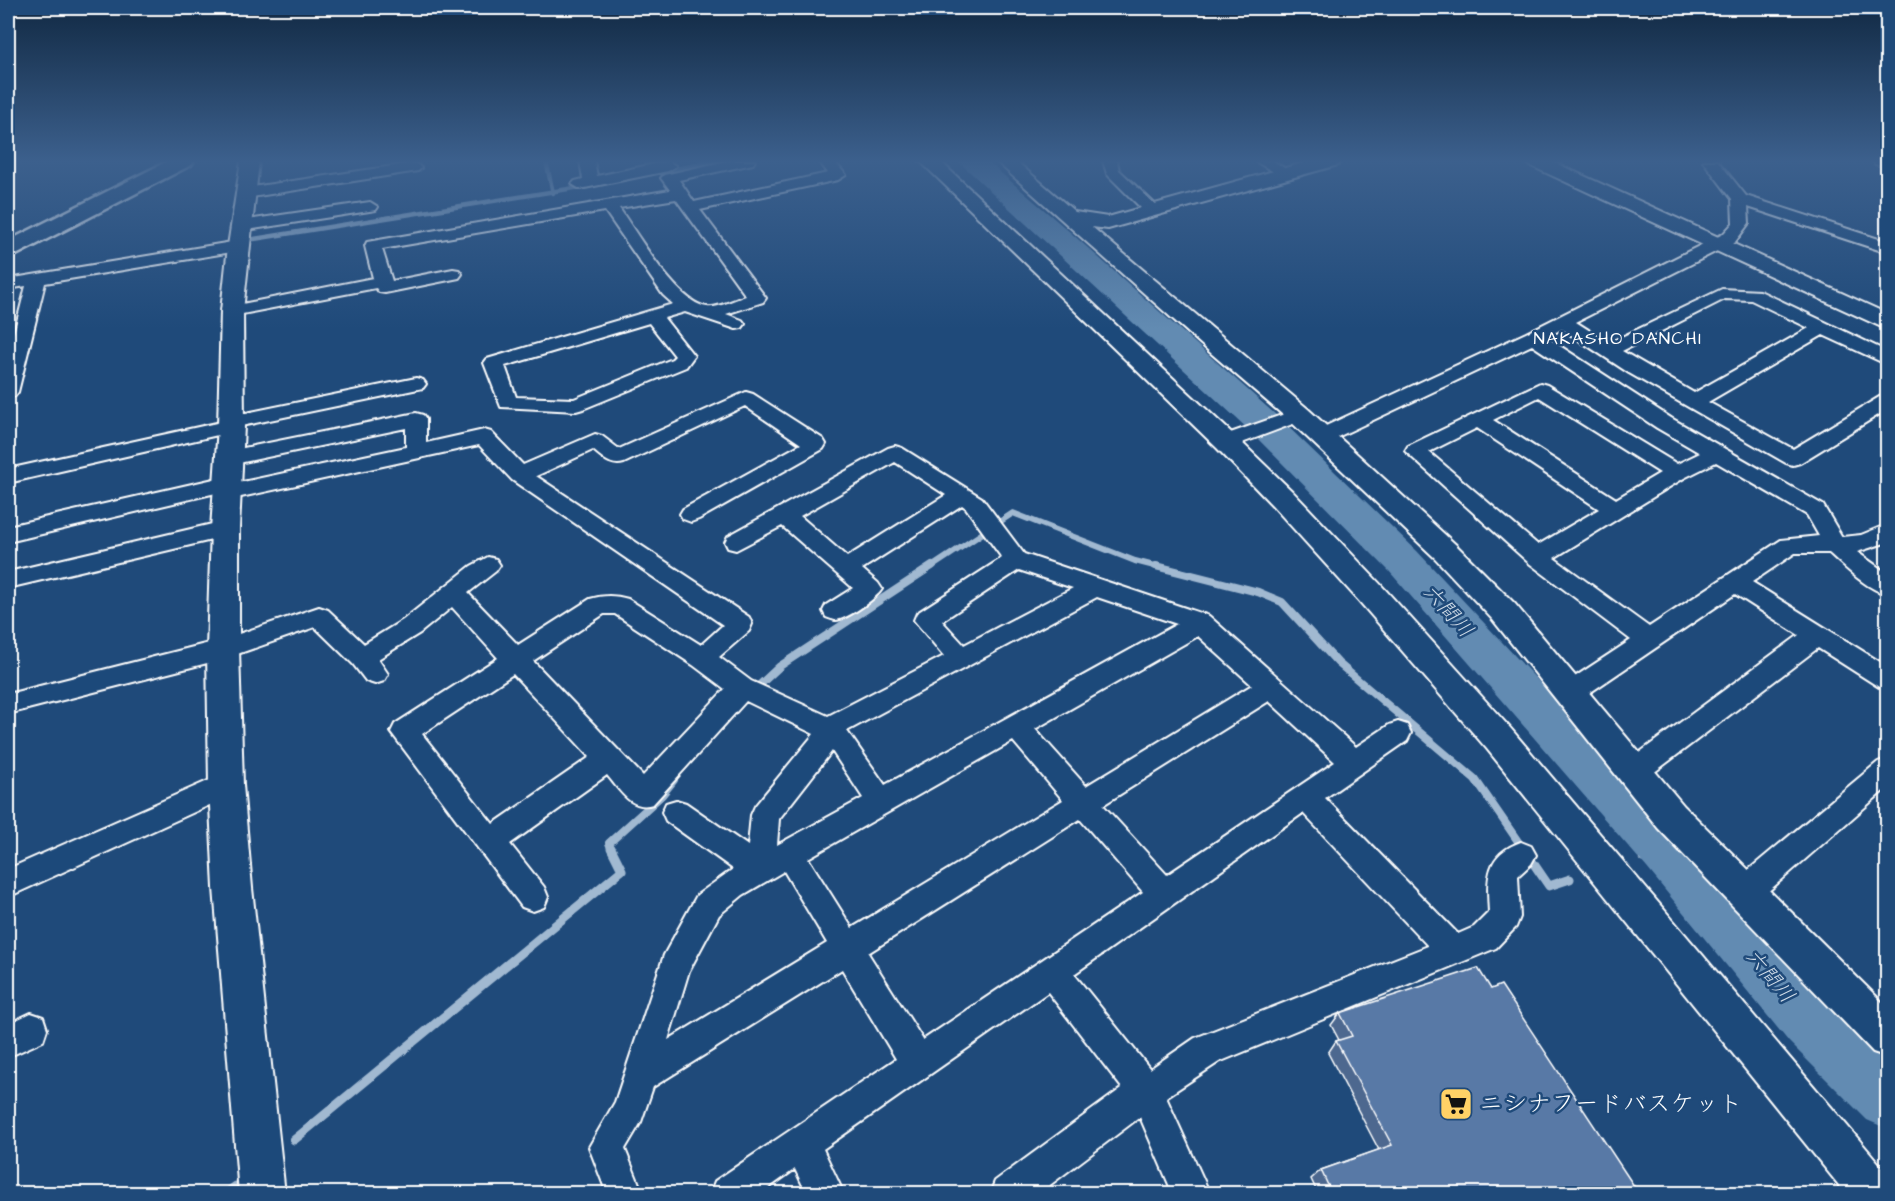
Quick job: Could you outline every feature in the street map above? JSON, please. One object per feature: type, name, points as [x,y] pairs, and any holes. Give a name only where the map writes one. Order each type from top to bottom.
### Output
[{"type":"main road","points":[[8,250],[73,217]]},
{"type":"street","points":[[8,284],[37,279],[249,217]]},
{"type":"street","points":[[242,219],[251,217]]},
{"type":"street","points":[[242,219],[263,217]]},
{"type":"street","points":[[453,274],[384,288],[373,246],[540,217]]},
{"type":"street","points":[[617,217],[669,291],[686,306],[736,324]]},
{"type":"street","points":[[698,217],[757,298],[708,314]]},
{"type":"street","points":[[992,217],[1240,437],[1283,499],[1370,593],[1498,739],[1875,1194]]},
{"type":"street","points":[[1069,217],[1108,222],[1128,217]]},
{"type":"street","points":[[1069,217],[1445,551],[1504,612],[1671,817],[1887,1034]]},
{"type":"street","points":[[1659,217],[1887,323]]},
{"type":"street","points":[[1240,437],[1301,424],[1533,337],[1729,238],[1741,223],[1741,217]]},
{"type":"street","points":[[1794,217],[1887,248]]},
{"type":"street","points":[[242,219],[232,311],[223,649],[226,785],[233,888],[262,1194]]},
{"type":"street","points":[[1104,248],[1108,222]]},
{"type":"street","points":[[8,392],[37,279]]},
{"type":"street","points":[[232,311],[383,281]]},
{"type":"street","points":[[1608,351],[1722,294],[1754,295],[1887,359]]},
{"type":"street","points":[[653,316],[685,356],[679,363],[576,405],[508,403],[494,363],[686,306]]},
{"type":"street","points":[[1563,322],[1693,402],[1793,458],[1887,400]]},
{"type":"street","points":[[1693,402],[1822,328]]},
{"type":"street","points":[[1533,337],[1664,423],[1815,510],[1835,545],[1858,566],[1887,586]]},
{"type":"street","points":[[8,534],[229,456],[416,384]]},
{"type":"street","points":[[1649,640],[1537,557],[1415,451],[1540,389],[1676,473]]},
{"type":"street","points":[[520,475],[595,441],[616,458],[746,398],[816,444],[691,514]]},
{"type":"street","points":[[229,456],[416,419],[416,452]]},
{"type":"street","points":[[1479,420],[1616,510]]},
{"type":"street","points":[[8,476],[229,456],[416,452],[484,437],[520,475],[740,624],[702,658]]},
{"type":"street","points":[[736,542],[895,453],[974,503],[1016,560],[1200,623],[1355,763]]},
{"type":"street","points":[[1537,557],[1676,473],[1716,453]]},
{"type":"street","points":[[847,568],[962,495]]},
{"type":"street","points":[[784,515],[870,589],[835,610]]},
{"type":"street","points":[[8,580],[225,529]]},
{"type":"street","points":[[1570,693],[1790,546],[1803,543],[1853,546],[1874,541],[1887,532]]},
{"type":"street","points":[[961,658],[926,620],[1016,560]]},
{"type":"street","points":[[8,704],[223,649],[319,616],[369,666],[453,593],[462,582],[488,564]]},
{"type":"street","points":[[1734,583],[1887,680]]},
{"type":"street","points":[[760,871],[765,815],[838,723],[1096,587]]},
{"type":"street","points":[[453,593],[643,795],[749,691]]},
{"type":"street","points":[[533,897],[404,732],[600,605],[619,605],[749,691],[832,730],[882,803]]},
{"type":"street","points":[[625,1194],[607,1147],[629,1110],[675,966],[708,905],[732,885],[790,855],[1200,623]]},
{"type":"street","points":[[1634,772],[1817,635]]},
{"type":"street","points":[[640,1076],[1270,687]]},
{"type":"street","points":[[1017,727],[1164,894]]},
{"type":"street","points":[[728,1194],[1398,733]]},
{"type":"street","points":[[490,842],[608,759]]},
{"type":"street","points":[[1745,892],[1887,770]]},
{"type":"street","points":[[8,883],[226,785]]},
{"type":"street","points":[[1306,797],[1454,950]]},
{"type":"street","points":[[676,812],[760,871]]},
{"type":"street","points":[[790,855],[918,1063]]},
{"type":"street","points":[[1008,1194],[1146,1091],[1207,1050],[1485,938],[1505,917],[1501,882],[1510,861],[1521,855]]},
{"type":"street","points":[[1051,971],[1146,1091],[1192,1194]]},
{"type":"street","points":[[801,1143],[826,1194]]},
{"type":"building","name":"ニシナフードバスケット","points":[[1478,968],[1491,989],[1501,985],[1634,1186],[1622,1191],[1624,1194],[1332,1194],[1321,1170],[1392,1145],[1336,1041],[1352,1036],[1340,1013]]},
{"type":"waterway","points":[[254,239],[392,217]]},
{"type":"waterway","name":"六間川","points":[[1036,217],[1262,422],[1403,561],[1665,852],[1809,1022],[1888,1099]]},
{"type":"waterway","points":[[930,568],[1013,513],[1135,561],[1162,568]]},
{"type":"waterway","points":[[753,691],[780,666],[932,566]]},
{"type":"waterway","points":[[1156,566],[1258,592],[1282,602],[1338,663],[1475,779],[1524,850]]},
{"type":"waterway","points":[[612,850],[609,843],[662,795],[674,780]]},
{"type":"waterway","points":[[1523,848],[1549,886],[1570,879]]},
{"type":"waterway","points":[[294,1140],[622,870],[612,850]]},
{"type":"waterway","points":[[1643,858],[1665,852]]},
{"type":"waterway","points":[[225,1194],[236,1186]]},
{"type":"place","name":"ニシナフードバスケット","points":[[1456,1104]]},
{"type":"district","name":"NAKASHO DANCHI","points":[[1618,338]]}]
